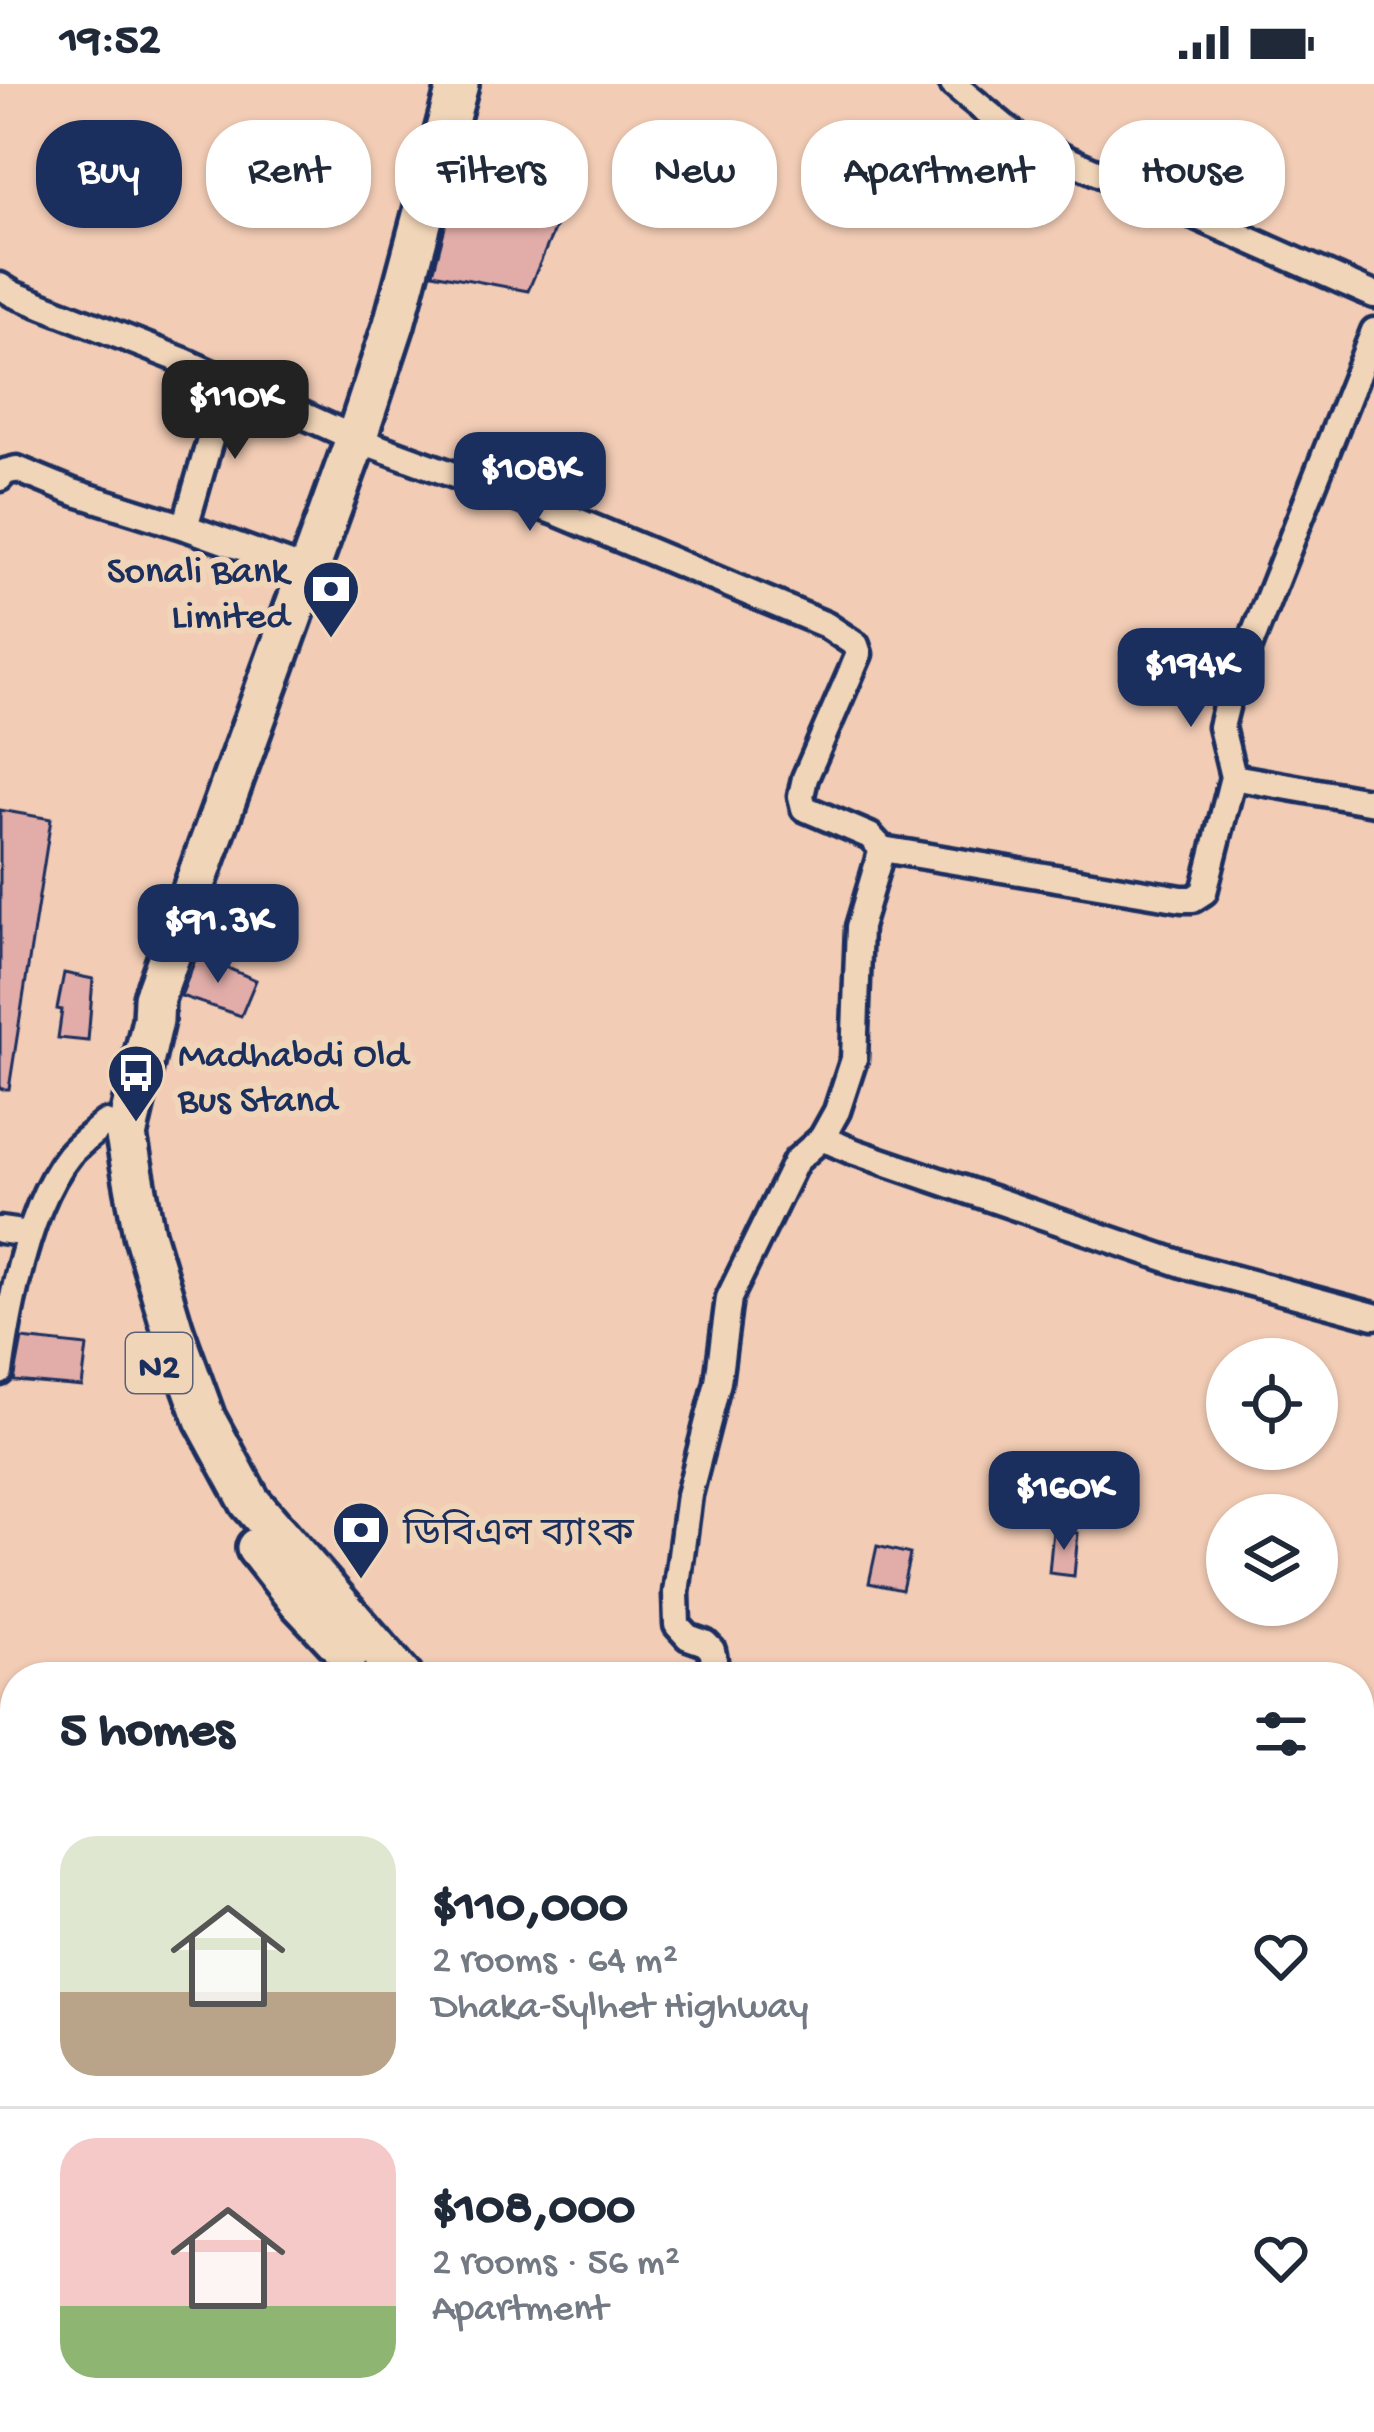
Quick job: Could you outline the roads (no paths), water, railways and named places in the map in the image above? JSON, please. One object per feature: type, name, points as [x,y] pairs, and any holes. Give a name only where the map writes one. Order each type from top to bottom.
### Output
[{"type":"highway","name":"N2","points":[[388,1662],[250,1502],[205,1419],[144,1234],[126,1136],[154,998],[356,440],[394,324],[458,84]]},
{"type":"highway","name":"N2","points":[[154,998],[138,1014],[105,1124],[111,1184],[150,1340],[183,1429],[230,1513],[298,1600],[356,1662]]},
{"type":"street","points":[[953,84],[1017,137],[1374,295]]},
{"type":"street","points":[[0,286],[356,440],[558,513],[826,625],[856,644],[859,654],[801,796],[804,808],[870,836],[881,849],[1193,899],[1204,892],[1233,777],[1221,727],[1226,703],[1374,332]]},
{"type":"street","points":[[185,527],[227,381]]},
{"type":"street","points":[[0,478],[16,469],[308,572]]},
{"type":"street","points":[[1233,777],[1374,802]]},
{"type":"street","points":[[714,1662],[712,1650],[677,1625],[676,1593],[689,1495],[718,1382],[729,1298],[796,1161],[822,1138],[837,1111],[854,1059],[859,927],[881,849]]},
{"type":"street","points":[[0,1372],[29,1234],[70,1154],[105,1124]]},
{"type":"street","points":[[822,1138],[1191,1267],[1374,1316]]},
{"type":"street","points":[[0,1230],[29,1234]]},
{"type":"place","name":"Sonali Bank Limited","points":[[331,640]]},
{"type":"place","name":"Madhabdi Old Bus Stand","points":[[136,1124]]},
{"type":"place","name":"ডিবিএল ব্যাংক","points":[[361,1581]]}]
